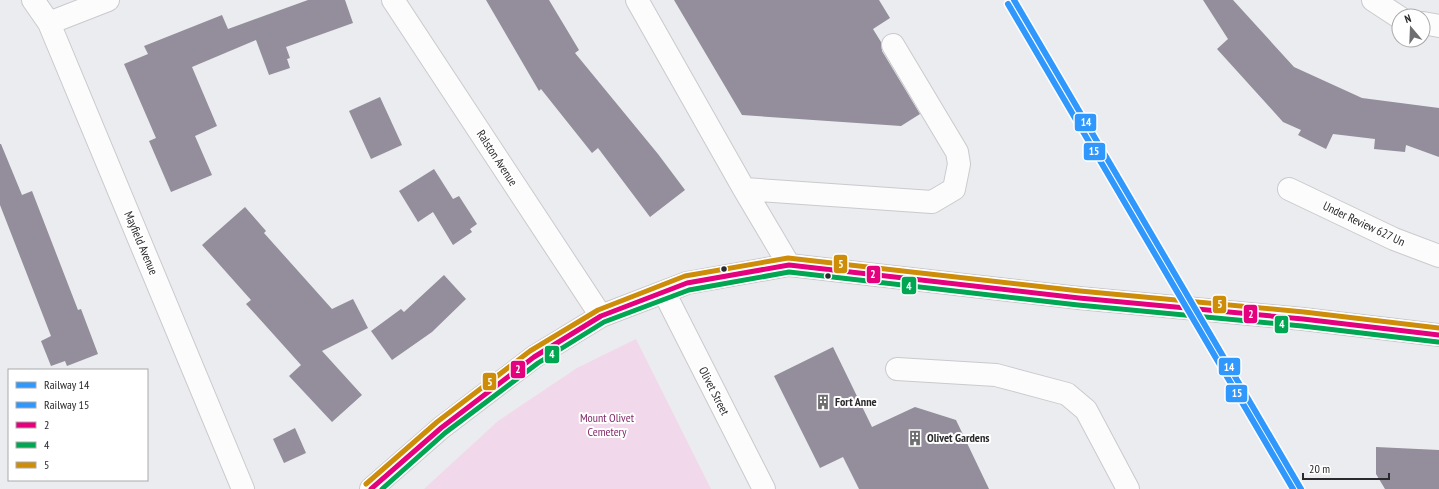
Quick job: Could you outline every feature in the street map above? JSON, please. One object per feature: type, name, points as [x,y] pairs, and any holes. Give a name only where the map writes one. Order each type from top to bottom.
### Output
[{"type":"street","name":"Mayfield Avenue","points":[[33,0],[49,23],[243,489]]},
{"type":"street","points":[[49,23],[108,0]]},
{"type":"street","name":"Ralston Avenue","points":[[393,0],[601,316]]},
{"type":"street","points":[[637,0],[744,189],[789,265]]},
{"type":"street","points":[[1373,0],[1391,12]]},
{"type":"street","points":[[744,189],[932,202],[954,189],[959,164],[957,152],[893,45]]},
{"type":"street","name":"Under Review 627 Un","points":[[1289,189],[1394,239],[1439,256]]},
{"type":"street","points":[[371,489],[441,428],[534,357],[601,316],[687,283],[789,265],[1079,298],[1303,319],[1439,336]]},
{"type":"street","name":"Olivet Street","points":[[664,292],[764,489]]},
{"type":"street","points":[[897,369],[996,375],[1067,394],[1086,410],[1128,489]]},
{"type":"green space","name":"Mount Olivet Cemetery","points":[[636,339],[711,489],[424,489],[498,421],[577,368]]},
{"type":"building","points":[[308,0],[345,0],[353,23],[286,47],[290,58],[287,59],[290,68],[269,75],[256,40],[192,67],[217,126],[195,136],[212,175],[171,192],[149,141],[156,138],[124,64],[148,54],[144,46],[222,15],[228,29]]},
{"type":"building","points":[[486,0],[549,0],[579,50],[575,53],[658,154],[685,190],[650,217],[598,148],[592,153],[541,89],[539,91]]},
{"type":"building","points":[[674,0],[879,0],[890,18],[873,29],[881,42],[882,51],[920,114],[901,126],[742,115]]},
{"type":"building","points":[[1203,0],[1233,0],[1294,67],[1362,98],[1439,108],[1439,157],[1406,145],[1405,152],[1374,149],[1375,139],[1333,134],[1326,149],[1298,135],[1301,130],[1283,122],[1217,49],[1228,39]]},
{"type":"building","points":[[380,97],[402,145],[371,159],[349,111]]},
{"type":"building","points":[[0,144],[22,195],[32,191],[78,310],[81,309],[98,354],[67,366],[65,361],[51,366],[41,341],[51,336],[0,205]]},
{"type":"building","points":[[434,169],[453,199],[459,196],[477,224],[470,229],[472,232],[453,245],[433,212],[418,222],[399,191]]},
{"type":"building","points":[[245,207],[266,231],[264,233],[332,309],[353,299],[368,328],[322,351],[362,395],[332,422],[289,376],[301,365],[246,304],[251,300],[202,245]]},
{"type":"building","points":[[444,275],[466,299],[432,332],[392,360],[371,331],[401,309],[404,312]]},
{"type":"building","points":[[833,347],[872,427],[915,407],[956,420],[989,489],[859,489],[843,457],[820,468],[774,376]]},
{"type":"building","points":[[295,428],[306,453],[284,463],[273,439]]},
{"type":"building","points":[[1376,447],[1439,450],[1439,489],[1385,489],[1376,474]]},
{"type":"rail line","name":"14","points":[[1014,0],[1301,489]]},
{"type":"rail line","name":"15","points":[[1008,4],[1293,489]]},
{"type":"transit line","name":"5","points":[[366,484],[437,422],[530,351],[598,310],[685,276],[788,258],[1080,291],[1304,312],[1439,328]]},
{"type":"transit line","name":"2","points":[[371,489],[441,428],[534,357],[601,316],[687,283],[789,265],[1079,298],[1303,319],[1439,335]]},
{"type":"transit line","name":"4","points":[[382,489],[445,433],[538,363],[604,322],[689,290],[789,272],[1078,305],[1302,326],[1438,342]]},
{"type":"place","name":"Fort Anne","points":[[823,402]]},
{"type":"place","name":"Olivet Gardens","points":[[915,438]]}]
